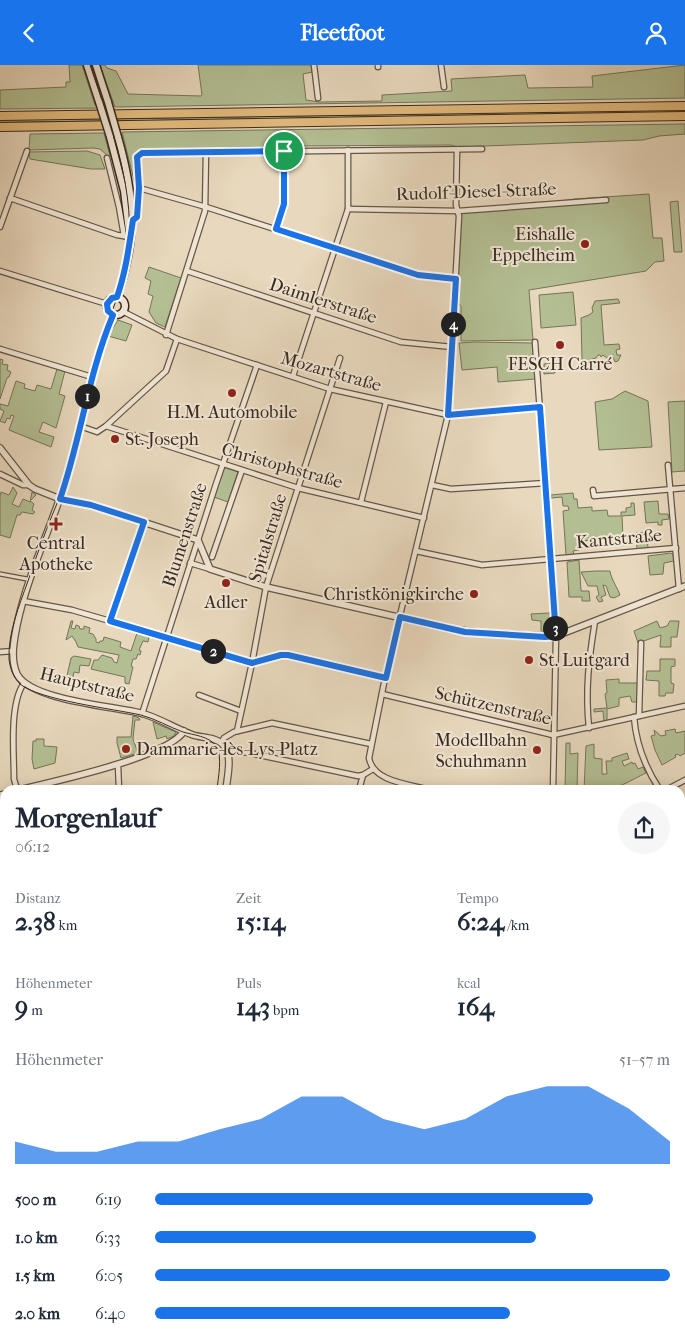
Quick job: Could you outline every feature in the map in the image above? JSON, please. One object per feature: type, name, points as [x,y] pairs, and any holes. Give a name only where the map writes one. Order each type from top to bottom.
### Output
[{"type":"highway","points":[[0,116],[685,106]]},
{"type":"highway","points":[[0,127],[685,116]]},
{"type":"main road","points":[[87,65],[110,137],[124,191],[127,237],[126,265],[117,297]]},
{"type":"main road","points":[[96,65],[129,181],[133,220],[127,237]]},
{"type":"main road","points":[[117,297],[122,299],[126,307],[124,312],[119,315],[113,315],[108,311],[107,304],[112,298],[117,297]]},
{"type":"street","points":[[314,65],[318,99]]},
{"type":"street","points":[[441,65],[444,87]]},
{"type":"street","points":[[133,220],[137,217],[138,213],[137,157],[142,153],[482,149]]},
{"type":"street","points":[[293,376],[348,209],[348,150]]},
{"type":"street","points":[[411,785],[381,777],[373,769],[370,758],[371,744],[448,415],[459,216],[457,150]]},
{"type":"street","points":[[0,227],[27,151]]},
{"type":"street","points":[[276,229],[284,204],[284,151]]},
{"type":"street","points":[[166,335],[206,207],[206,152]]},
{"type":"street","points":[[106,158],[127,237]]},
{"type":"street","points":[[139,188],[335,247],[418,275],[456,279]]},
{"type":"street","points":[[10,198],[127,237]]},
{"type":"street","name":"Rudolf-Diesel-Straße","points":[[348,209],[458,211],[606,200]]},
{"type":"street","points":[[0,271],[107,304]]},
{"type":"street","name":"Daimlerstraße","points":[[187,271],[401,342],[452,347]]},
{"type":"street","name":"Mozartstraße","points":[[124,312],[166,335],[330,389],[386,402],[448,415],[540,407]]},
{"type":"street","name":"Hauptstraße","points":[[113,315],[102,342],[60,499],[17,626],[13,651],[16,672],[24,683],[35,690],[142,714],[224,746]]},
{"type":"street","points":[[80,426],[97,431],[106,426],[166,371],[178,339]]},
{"type":"street","points":[[535,342],[556,636],[553,785]]},
{"type":"street","points":[[0,349],[92,377]]},
{"type":"street","name":"Spitalstraße","points":[[237,731],[266,587],[340,358]]},
{"type":"street","name":"Blumenstraße","points":[[142,714],[222,464],[257,365]]},
{"type":"street","points":[[361,502],[386,402]]},
{"type":"street","name":"Christophstraße","points":[[106,426],[298,488],[424,518]]},
{"type":"street","points":[[0,448],[29,485]]},
{"type":"street","points":[[190,563],[266,587],[465,632],[556,636],[682,588],[668,465]]},
{"type":"street","points":[[212,557],[242,470]]},
{"type":"street","points":[[0,474],[60,499],[91,505],[198,540],[210,569]]},
{"type":"street","points":[[432,485],[451,489],[546,483]]},
{"type":"street","points":[[593,490],[594,496],[685,488]]},
{"type":"street","points":[[110,621],[144,522]]},
{"type":"street","name":"Kantstraße","points":[[416,551],[477,565],[676,547]]},
{"type":"street","points":[[0,574],[27,579]]},
{"type":"street","points":[[24,601],[110,621],[252,663],[281,655],[288,655],[386,678]]},
{"type":"street","points":[[589,728],[586,700],[589,654],[595,621]]},
{"type":"street","points":[[641,643],[637,717],[638,739],[649,773],[657,785]]},
{"type":"street","points":[[0,652],[13,651]]},
{"type":"street","points":[[16,785],[14,779],[14,717],[17,697],[24,683]]},
{"type":"street","name":"Schützenstraße","points":[[382,694],[553,735],[685,706]]},
{"type":"street","points":[[198,695],[241,711]]},
{"type":"street","points":[[226,785],[228,760],[224,746],[228,735],[237,731],[272,723],[371,744]]},
{"type":"street","points":[[39,785],[118,765],[172,743],[184,731]]},
{"type":"street","points":[[224,746],[250,753],[363,775],[373,769]]},
{"type":"street","points":[[118,765],[120,785]]},
{"type":"street","points":[[360,785],[363,775]]},
{"type":"green space","points":[[69,65],[82,65],[95,105],[100,105],[101,108],[0,109],[0,90],[66,87],[66,82],[70,82]]},
{"type":"green space","points":[[100,65],[105,65],[107,68],[116,71],[128,94],[201,96],[198,65],[311,65],[312,72],[303,74],[306,100],[319,102],[382,101],[382,95],[452,91],[451,79],[525,75],[528,88],[593,87],[592,76],[685,65],[685,98],[115,107]]},
{"type":"green space","points":[[685,110],[685,112],[119,121],[118,119]]},
{"type":"green space","points":[[100,119],[100,121],[0,122],[0,120]]},
{"type":"green space","points":[[685,124],[685,134],[659,136],[643,140],[459,147],[450,145],[144,149],[135,156],[133,164],[137,184],[135,184],[122,132]]},
{"type":"green space","points":[[104,133],[110,156],[100,149],[93,148],[29,150],[30,134]]},
{"type":"green space","points":[[87,151],[100,155],[105,169],[91,169],[30,159],[29,152]]},
{"type":"green space","points":[[649,194],[653,238],[662,238],[664,261],[655,262],[646,271],[529,290],[533,340],[461,341],[461,306],[457,302],[460,213],[575,199]]},
{"type":"green space","points":[[678,201],[682,252],[674,252],[670,202]]},
{"type":"green space","points":[[149,267],[181,278],[165,327],[156,323],[149,312],[153,296],[148,294],[151,281],[145,278]]},
{"type":"green space","points":[[573,292],[576,325],[541,328],[539,295]]},
{"type":"green space","points":[[618,299],[620,303],[601,305],[604,345],[619,344],[620,349],[616,350],[617,355],[621,355],[618,361],[615,362],[613,357],[607,358],[603,355],[601,357],[598,355],[596,358],[589,360],[588,363],[584,363],[582,359],[581,318],[593,312],[592,308],[595,301]]},
{"type":"green space","points":[[118,320],[132,325],[126,341],[108,336]]},
{"type":"green space","points":[[459,343],[533,343],[535,379],[498,382],[497,367],[462,370]]},
{"type":"green space","points":[[0,359],[3,360],[2,364],[8,365],[7,370],[11,372],[0,399]]},
{"type":"green space","points":[[554,363],[555,373],[544,374],[544,364]]},
{"type":"green space","points":[[57,369],[65,371],[59,394],[65,396],[56,428],[43,422],[39,432],[54,437],[51,447],[9,430],[14,416],[11,415],[10,419],[7,418],[5,423],[0,421],[4,411],[0,409],[0,404],[8,406],[16,381],[25,384],[24,388],[35,391],[37,385],[51,389]]},
{"type":"green space","points":[[625,391],[648,401],[652,447],[599,450],[595,402],[612,399]]},
{"type":"green space","points":[[685,401],[685,471],[672,472],[668,402]]},
{"type":"green space","points":[[223,467],[238,472],[228,502],[214,497]]},
{"type":"green space","points":[[13,487],[17,493],[12,504],[19,507],[23,499],[30,501],[34,504],[32,510],[35,512],[33,514],[22,512],[20,515],[17,515],[10,538],[0,535],[0,496],[1,492],[9,495]]},
{"type":"green space","points":[[32,492],[36,495],[30,501]]},
{"type":"green space","points":[[573,493],[574,499],[577,499],[578,508],[592,507],[592,511],[607,510],[608,516],[621,516],[621,512],[626,512],[626,508],[631,507],[631,503],[634,503],[635,515],[622,516],[623,537],[611,538],[611,542],[596,543],[596,539],[578,542],[579,550],[573,551],[574,554],[566,555],[563,511],[569,510],[568,506],[563,506],[562,497],[551,498],[551,495]]},
{"type":"green space","points":[[658,501],[659,514],[668,514],[669,519],[662,520],[662,525],[658,525],[658,522],[646,523],[644,502]]},
{"type":"green space","points":[[647,532],[648,549],[637,549],[636,533]]},
{"type":"green space","points":[[671,553],[674,556],[674,561],[664,563],[663,574],[650,575],[648,556]]},
{"type":"green space","points":[[579,560],[581,591],[589,591],[590,601],[582,601],[582,597],[569,597],[567,562]]},
{"type":"green space","points":[[610,571],[620,595],[614,598],[610,597],[606,586],[603,585],[606,595],[601,597],[603,601],[599,602],[596,597],[599,595],[597,586],[588,586],[581,572]]},
{"type":"green space","points":[[531,614],[552,614],[553,629],[550,632],[541,631],[541,621],[532,620]]},
{"type":"green space","points":[[71,621],[73,621],[71,628],[75,629],[76,625],[80,629],[84,629],[84,626],[90,628],[89,633],[93,634],[96,642],[103,641],[104,637],[121,642],[120,647],[131,651],[137,633],[149,637],[148,642],[143,641],[139,650],[141,651],[140,655],[138,654],[136,659],[133,659],[129,684],[125,683],[125,677],[91,669],[94,660],[98,660],[102,655],[112,658],[117,663],[119,655],[78,647],[72,636],[66,640]]},
{"type":"green space","points":[[657,621],[660,628],[667,626],[670,621],[679,621],[677,637],[671,637],[671,647],[660,647],[661,635],[638,643],[634,631]]},
{"type":"green space","points":[[74,656],[91,659],[89,666],[80,665],[79,673],[74,672],[72,681],[66,680],[71,658]]},
{"type":"green space","points":[[660,659],[675,659],[675,666],[671,667],[671,683],[674,684],[673,693],[666,693],[665,696],[659,696],[659,681],[646,680],[647,671],[660,671]]},
{"type":"green space","points":[[619,679],[619,683],[638,683],[637,702],[632,702],[630,696],[619,698],[619,706],[607,709],[607,720],[604,721],[603,711],[594,712],[594,709],[607,708],[606,680]]},
{"type":"green space","points":[[133,716],[140,720],[135,720],[133,739],[138,753],[121,758],[117,737],[131,737]]},
{"type":"green space","points":[[153,722],[176,732],[174,736],[167,739],[166,736],[157,739]]},
{"type":"green space","points":[[675,729],[676,733],[685,731],[685,753],[680,756],[678,754],[675,755],[676,757],[662,765],[651,736],[655,735],[654,730],[661,736],[666,735],[665,731]]},
{"type":"green space","points":[[36,739],[44,739],[44,746],[57,747],[55,763],[34,769],[32,759],[33,741],[36,741]]},
{"type":"green space","points":[[566,743],[570,743],[570,754],[578,753],[577,785],[565,785]]},
{"type":"green space","points":[[594,744],[594,758],[602,759],[602,774],[607,774],[606,761],[612,761],[612,758],[627,753],[629,759],[622,761],[624,766],[632,762],[633,764],[635,763],[638,769],[643,767],[646,773],[621,785],[584,785],[586,746]]},
{"type":"tram line","points":[[90,65],[113,136],[125,185],[129,209],[127,258],[120,288],[95,359],[63,485],[15,620],[10,639],[9,662],[12,672],[20,684],[30,690],[60,699],[141,715],[209,740],[216,746],[219,756],[220,767],[218,785]]},
{"type":"place","name":"Eishalle Eppelheim","points":[[585,244]]},
{"type":"place","name":"FESCH Carré","points":[[560,345]]},
{"type":"place","name":"H.M. Automobile","points":[[232,393]]},
{"type":"place","name":"St. Joseph","points":[[115,439]]},
{"type":"place","name":"Central Apotheke","points":[[56,524]]},
{"type":"place","name":"Adler","points":[[226,583]]},
{"type":"place","name":"Christkönigkirche","points":[[474,594]]},
{"type":"place","name":"St. Luitgard","points":[[529,660]]},
{"type":"place","name":"Dammarie-lès-Lys-Platz","points":[[126,749]]},
{"type":"place","name":"Modellbahn Schuhmann","points":[[537,750]]},
{"type":"route","points":[[284,151],[284,209],[276,229],[418,275],[456,279],[448,415],[540,407],[556,636],[465,632],[400,617],[386,678],[288,655],[281,655],[252,663],[110,621],[144,522],[91,505],[60,499],[102,342],[113,315],[108,311],[107,304],[109,300],[117,297],[127,262],[133,220],[136,219],[138,213],[137,157],[142,153],[284,151]]}]
